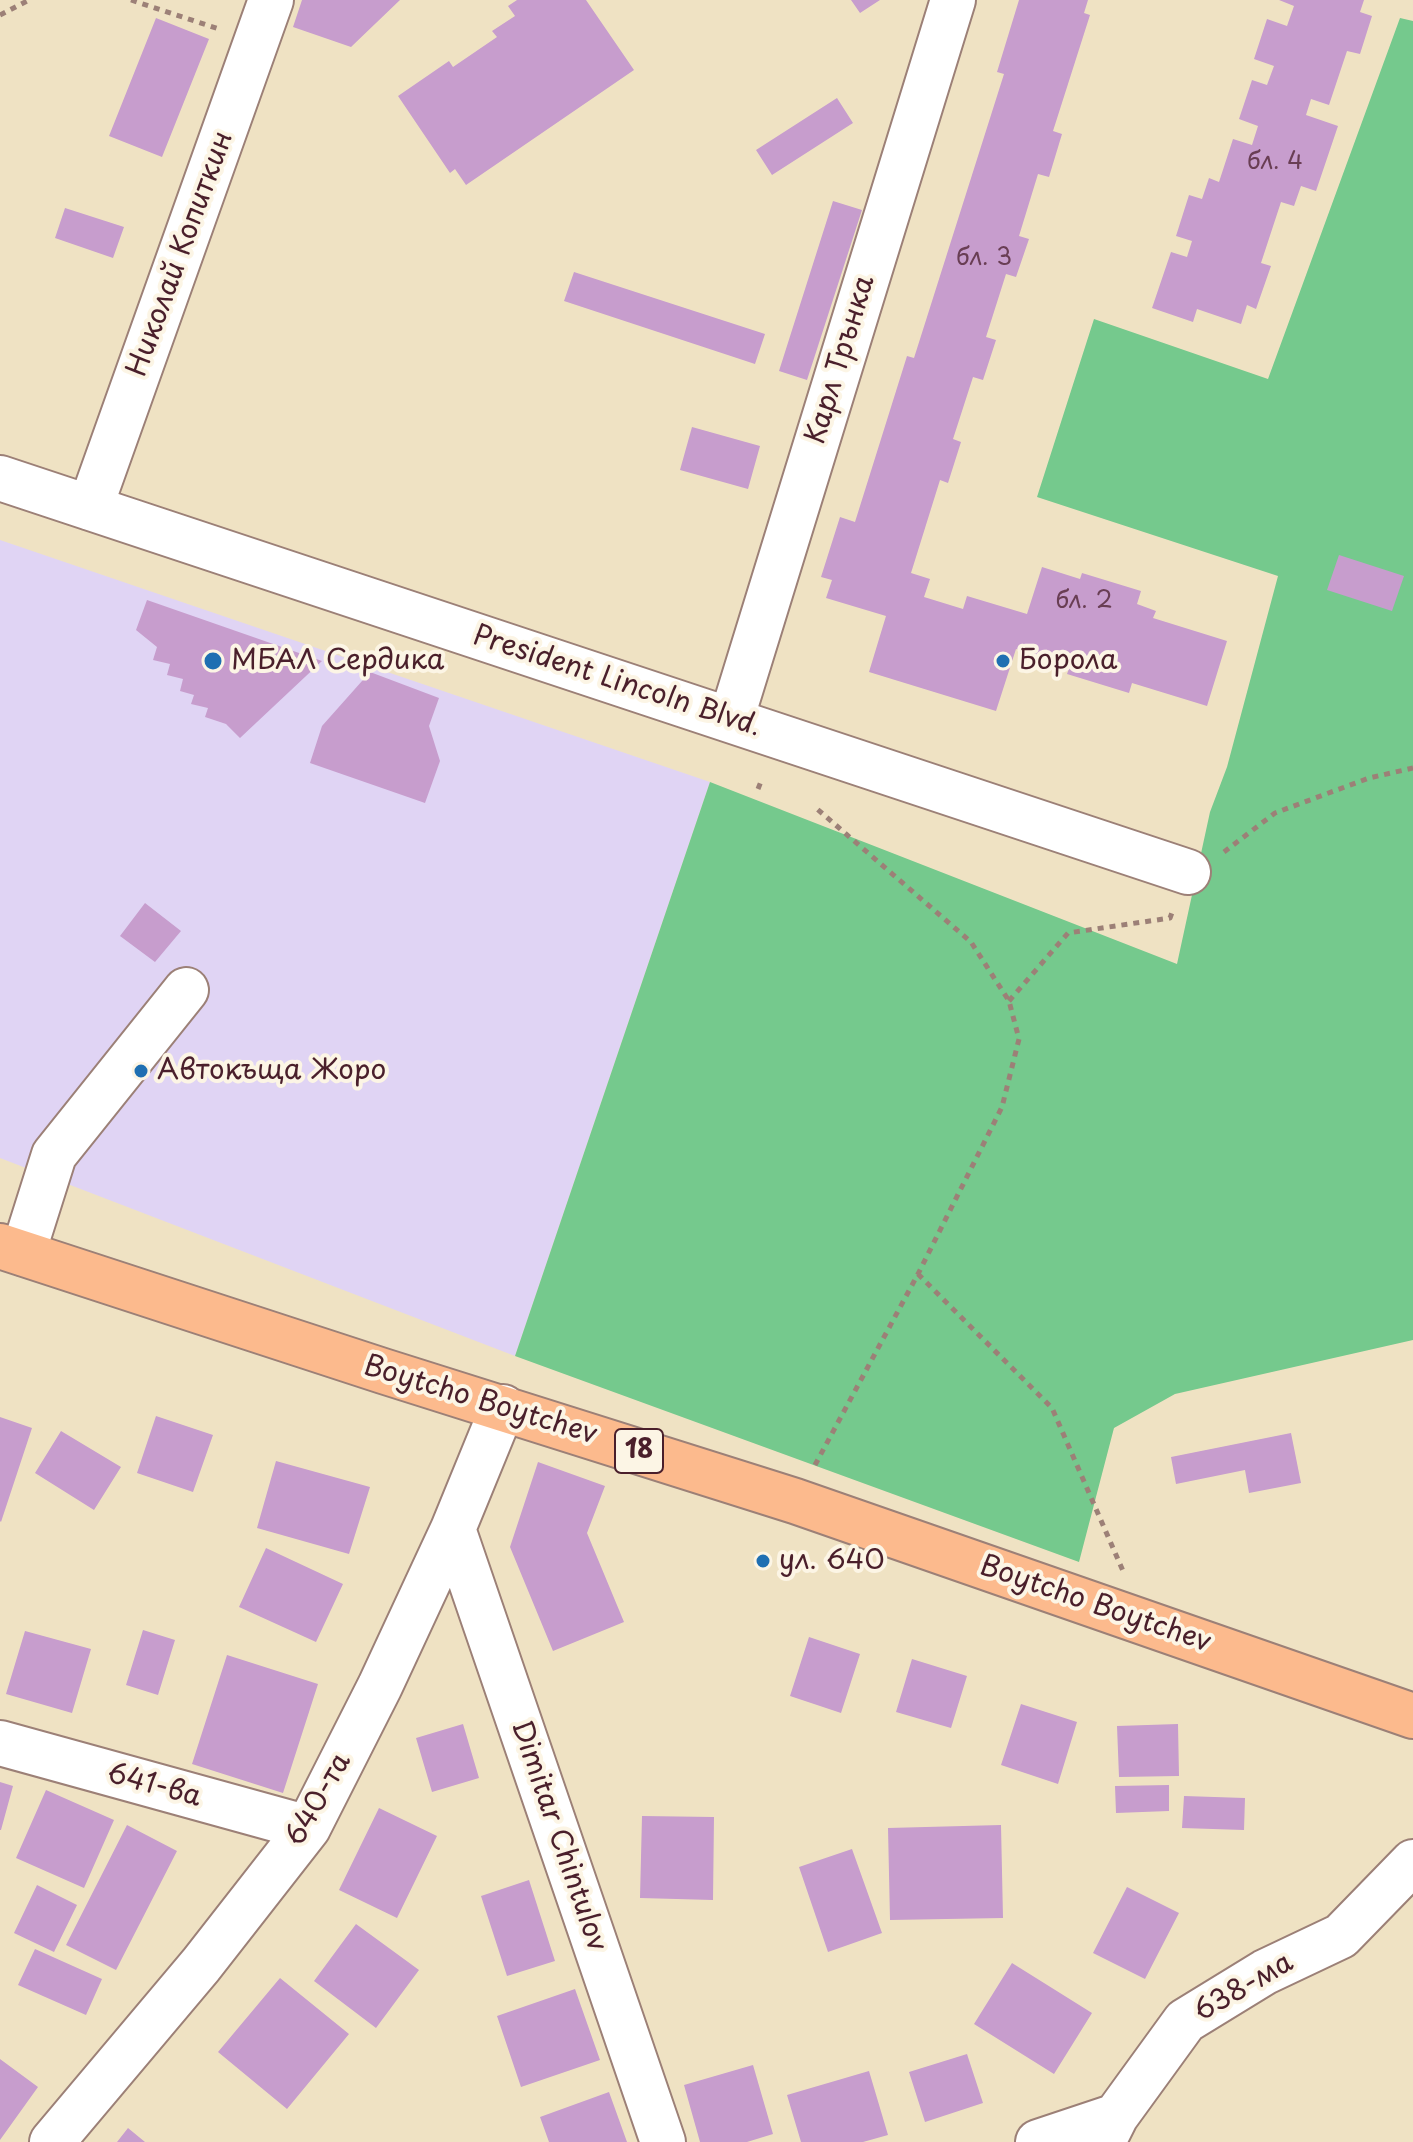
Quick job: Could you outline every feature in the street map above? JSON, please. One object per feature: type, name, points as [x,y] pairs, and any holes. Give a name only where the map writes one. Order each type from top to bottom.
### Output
[{"type":"highway","name":"Boytcho Boytchev","points":[[12,1250],[368,1367],[795,1501],[1413,1716]]},
{"type":"street","name":"Николай Копиткин","points":[[90,508],[271,0]]},
{"type":"street","name":"Карл Трънка","points":[[731,720],[953,0]]},
{"type":"street","name":"President Lincoln Blvd.","points":[[0,478],[1188,872]]},
{"type":"street","points":[[12,1250],[54,1155],[186,990]]},
{"type":"street","name":"640-та","points":[[52,2142],[201,1965],[308,1828],[380,1686],[453,1529],[503,1407]]},
{"type":"street","name":"Dimitar Chintulov","points":[[453,1529],[663,2142]]},
{"type":"street","name":"641-ва","points":[[0,1743],[308,1828]]},
{"type":"street","name":"638-ма","points":[[1109,2129],[1185,2021],[1265,1972],[1341,1936],[1413,1862]]},
{"type":"street","points":[[1038,2142],[1109,2129]]},
{"type":"path","points":[[0,15],[29,0]]},
{"type":"path","points":[[131,0],[257,42]]},
{"type":"path","points":[[1009,1001],[1068,933],[1170,918],[1188,872],[1209,864],[1275,813],[1369,778],[1413,768]]},
{"type":"path","points":[[758,789],[762,779]]},
{"type":"path","points":[[795,1501],[918,1274],[1002,1107],[1019,1039],[1009,1001],[971,942],[816,808]]},
{"type":"path","points":[[918,1274],[1052,1408],[1145,1621]]},
{"type":"shaded area","points":[[0,540],[710,782],[515,1356],[0,1158]]},
{"type":"green space","points":[[1400,18],[1413,21],[1413,1340],[1175,1394],[1114,1428],[1079,1562],[515,1356],[710,782],[1177,964],[1210,812],[1227,767],[1278,576],[1037,497],[1094,319],[1268,379]]},
{"type":"building","points":[[302,0],[400,0],[351,47],[293,27]]},
{"type":"building","points":[[517,0],[586,0],[634,70],[466,185],[455,169],[450,173],[398,96],[449,61],[453,67],[497,37],[492,31],[515,16],[508,6]]},
{"type":"building","points":[[851,0],[880,0],[860,13]]},
{"type":"building","points":[[1019,0],[1088,0],[1084,13],[1090,15],[1053,131],[1062,134],[1049,177],[1038,174],[1019,236],[1029,239],[1016,277],[1006,274],[986,337],[996,340],[983,380],[973,377],[953,439],[961,442],[948,483],[940,480],[911,573],[930,579],[924,597],[963,609],[967,596],[1027,614],[1042,567],[1080,579],[1082,573],[1141,591],[1137,604],[1156,611],[1153,618],[1227,641],[1207,706],[1132,683],[1129,693],[1067,674],[1070,666],[1016,649],[996,711],[869,672],[886,616],[826,598],[832,580],[821,577],[840,517],[855,522],[907,356],[914,358],[1004,74],[997,72]]},
{"type":"building","points":[[1279,0],[1364,0],[1360,12],[1372,16],[1360,54],[1347,51],[1329,105],[1311,99],[1306,115],[1338,126],[1316,191],[1301,186],[1294,206],[1281,202],[1261,263],[1271,266],[1256,309],[1247,305],[1241,324],[1197,309],[1193,322],[1152,308],[1171,252],[1187,257],[1192,241],[1176,236],[1189,195],[1202,199],[1209,178],[1219,182],[1233,139],[1252,145],[1258,126],[1239,119],[1252,80],[1267,85],[1274,66],[1254,59],[1267,19],[1287,26],[1294,6]]},
{"type":"building","points":[[156,18],[209,39],[162,157],[109,136]]},
{"type":"building","points":[[837,98],[853,123],[772,175],[756,150]]},
{"type":"building","points":[[833,201],[862,210],[807,380],[779,371]]},
{"type":"building","points":[[65,208],[124,227],[113,258],[55,238]]},
{"type":"building","points":[[574,272],[765,334],[755,364],[564,301]]},
{"type":"building","points":[[692,427],[760,446],[748,489],[680,470]]},
{"type":"building","points":[[1339,555],[1404,576],[1392,611],[1327,590]]},
{"type":"building","points":[[147,600],[322,661],[240,738],[226,724],[205,717],[208,708],[191,704],[194,695],[180,691],[183,679],[167,675],[170,664],[153,660],[157,647],[136,630]]},
{"type":"building","points":[[370,672],[439,698],[429,726],[440,761],[425,803],[310,763],[322,726]]},
{"type":"building","points":[[145,903],[181,931],[155,962],[120,936]]},
{"type":"building","points":[[156,1416],[213,1435],[193,1492],[137,1473]]},
{"type":"building","points":[[0,1417],[32,1428],[1,1522],[0,1521]]},
{"type":"building","points":[[61,1431],[121,1467],[94,1510],[35,1473]]},
{"type":"building","points":[[1291,1433],[1301,1483],[1249,1493],[1245,1470],[1176,1484],[1171,1457]]},
{"type":"building","points":[[276,1461],[370,1487],[349,1554],[257,1528]]},
{"type":"building","points":[[538,1462],[605,1486],[587,1533],[624,1622],[553,1651],[510,1547]]},
{"type":"building","points":[[266,1548],[343,1584],[316,1642],[239,1607]]},
{"type":"building","points":[[143,1630],[175,1640],[158,1695],[126,1685]]},
{"type":"building","points":[[25,1631],[91,1649],[72,1713],[6,1694]]},
{"type":"building","points":[[809,1637],[860,1654],[841,1713],[790,1696]]},
{"type":"building","points":[[227,1655],[318,1684],[283,1793],[192,1764]]},
{"type":"building","points":[[912,1659],[967,1676],[951,1728],[896,1712]]},
{"type":"building","points":[[1021,1704],[1077,1722],[1058,1784],[1001,1765]]},
{"type":"building","points":[[463,1724],[479,1778],[432,1792],[416,1738]]},
{"type":"building","points":[[1178,1724],[1179,1776],[1119,1777],[1117,1726]]},
{"type":"building","points":[[0,1782],[13,1786],[1,1830],[0,1830]]},
{"type":"building","points":[[1169,1785],[1169,1811],[1116,1813],[1115,1786]]},
{"type":"building","points":[[46,1790],[114,1820],[84,1888],[16,1858]]},
{"type":"building","points":[[1184,1796],[1245,1798],[1244,1830],[1182,1828]]},
{"type":"building","points":[[379,1808],[437,1836],[397,1918],[339,1890]]},
{"type":"building","points":[[642,1816],[714,1817],[713,1900],[640,1898]]},
{"type":"building","points":[[127,1825],[177,1851],[116,1970],[66,1945]]},
{"type":"building","points":[[1001,1825],[1003,1918],[890,1920],[888,1828]]},
{"type":"building","points":[[852,1849],[882,1933],[828,1952],[799,1867]]},
{"type":"building","points":[[529,1880],[555,1961],[507,1976],[481,1896]]},
{"type":"building","points":[[37,1885],[77,1905],[54,1952],[14,1933]]},
{"type":"building","points":[[1127,1887],[1179,1913],[1145,1979],[1093,1953]]},
{"type":"building","points":[[356,1924],[419,1970],[376,2028],[314,1981]]},
{"type":"building","points":[[35,1949],[102,1979],[86,2015],[18,1985]]},
{"type":"building","points":[[1012,1963],[1092,2013],[1054,2074],[974,2024]]},
{"type":"building","points":[[280,1978],[349,2034],[287,2109],[218,2052]]},
{"type":"building","points":[[575,1989],[600,2060],[521,2087],[497,2016]]},
{"type":"building","points":[[967,2054],[983,2103],[925,2122],[909,2072]]},
{"type":"building","points":[[0,2059],[38,2087],[0,2140]]},
{"type":"building","points":[[753,2065],[773,2134],[747,2142],[700,2142],[684,2085]]},
{"type":"building","points":[[869,2071],[888,2135],[863,2142],[801,2142],[787,2095]]},
{"type":"building","points":[[609,2092],[627,2142],[549,2142],[540,2117]]},
{"type":"building","points":[[128,2128],[145,2142],[117,2142]]},
{"type":"place","name":"МБАЛ Сердика","points":[[213,661]]},
{"type":"place","name":"Борола","points":[[1003,661]]},
{"type":"place","name":"Автокъща Жоро","points":[[141,1071]]},
{"type":"place","name":"ул. 640","points":[[763,1561]]}]
